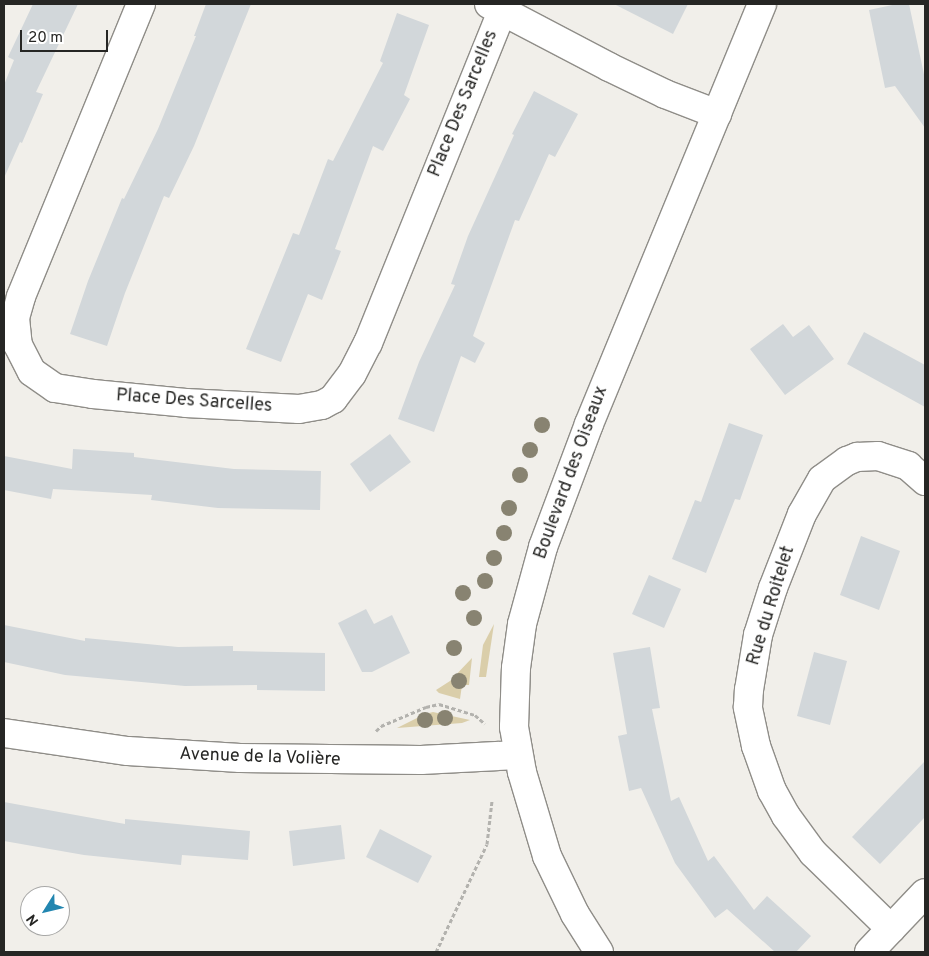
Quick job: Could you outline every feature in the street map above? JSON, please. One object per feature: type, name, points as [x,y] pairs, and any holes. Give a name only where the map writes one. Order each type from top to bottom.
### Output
[{"type":"street","name":"Place Des Sarcelles","points":[[141,4],[21,297],[15,318],[15,333],[18,345],[32,372],[55,388],[168,401],[299,409],[322,405],[333,399],[352,374],[368,343],[495,8],[636,80],[717,114]]},
{"type":"street","name":"Boulevard des Oiseaux","points":[[598,952],[575,914],[547,856],[533,813],[518,754],[514,727],[519,646],[526,605],[543,547],[589,424],[762,4]]},
{"type":"street","name":"Rue du Roitelet","points":[[891,929],[813,853],[786,816],[772,791],[756,746],[748,707],[749,690],[758,635],[774,588],[802,514],[822,479],[847,461],[857,457],[878,456],[908,466],[925,481]]},
{"type":"street","name":"Avenue de la Volière","points":[[4,733],[128,751],[240,758],[421,760],[518,754]]},
{"type":"street","points":[[869,952],[925,893]]},
{"type":"path","points":[[381,726],[426,706],[438,704],[476,715]]},
{"type":"path","points":[[436,952],[487,844],[492,801]]},
{"type":"shaded area","points":[[494,624],[486,677],[479,677],[483,645]]},
{"type":"shaded area","points":[[472,658],[469,685],[462,685],[460,699],[439,693],[436,690],[450,681]]},
{"type":"shaded area","points":[[433,712],[470,720],[462,723],[397,728],[425,714]]},
{"type":"building","points":[[33,4],[78,4],[36,92],[43,94],[22,143],[20,142],[4,178],[4,85],[14,60],[8,57]]},
{"type":"building","points":[[206,4],[251,4],[194,146],[169,198],[164,196],[125,293],[107,346],[70,334],[88,281],[122,198],[124,199],[158,129],[196,36],[194,36]]},
{"type":"building","points":[[614,4],[688,4],[673,34]]},
{"type":"building","points":[[897,4],[909,4],[925,79],[925,128],[895,86],[885,88],[869,10]]},
{"type":"building","points":[[397,13],[429,25],[404,95],[410,99],[383,151],[373,146],[335,249],[341,251],[322,300],[308,294],[281,362],[246,349],[293,233],[299,235],[328,159],[333,161],[383,63],[380,61]]},
{"type":"building","points":[[534,91],[578,114],[555,157],[549,154],[519,221],[515,220],[473,336],[485,343],[475,363],[461,356],[434,432],[398,419],[419,362],[455,285],[451,284],[468,236],[514,135],[512,134]]},
{"type":"building","points":[[783,324],[793,337],[809,325],[834,359],[785,395],[750,349]]},
{"type":"building","points":[[864,332],[925,365],[925,407],[847,364]]},
{"type":"building","points":[[729,423],[763,435],[740,500],[735,499],[706,573],[672,559],[695,500],[701,502]]},
{"type":"building","points":[[390,434],[411,462],[370,492],[350,464]]},
{"type":"building","points":[[73,449],[134,453],[134,457],[234,469],[321,471],[320,510],[218,508],[151,500],[152,495],[53,489],[51,499],[4,490],[4,456],[72,469]]},
{"type":"building","points":[[861,536],[900,551],[879,610],[840,595]]},
{"type":"building","points":[[649,575],[681,589],[664,628],[632,614]]},
{"type":"building","points":[[366,609],[374,624],[392,615],[410,653],[372,672],[362,672],[338,623]]},
{"type":"building","points":[[4,625],[85,641],[85,638],[178,647],[233,646],[233,651],[325,653],[325,691],[257,690],[257,685],[185,686],[65,675],[4,662]]},
{"type":"building","points":[[650,647],[660,708],[652,709],[671,801],[679,797],[708,861],[714,856],[754,910],[767,896],[811,936],[796,952],[775,952],[727,909],[715,918],[675,863],[641,788],[629,791],[618,736],[627,734],[613,653]]},
{"type":"building","points":[[814,652],[847,661],[830,725],[797,716]]},
{"type":"building","points":[[925,761],[925,817],[880,864],[852,837]]},
{"type":"building","points":[[4,802],[125,824],[125,819],[250,831],[248,860],[182,855],[181,865],[84,855],[4,841]]},
{"type":"building","points":[[341,825],[345,859],[293,866],[289,831]]},
{"type":"building","points":[[380,829],[432,856],[418,883],[366,857]]}]
